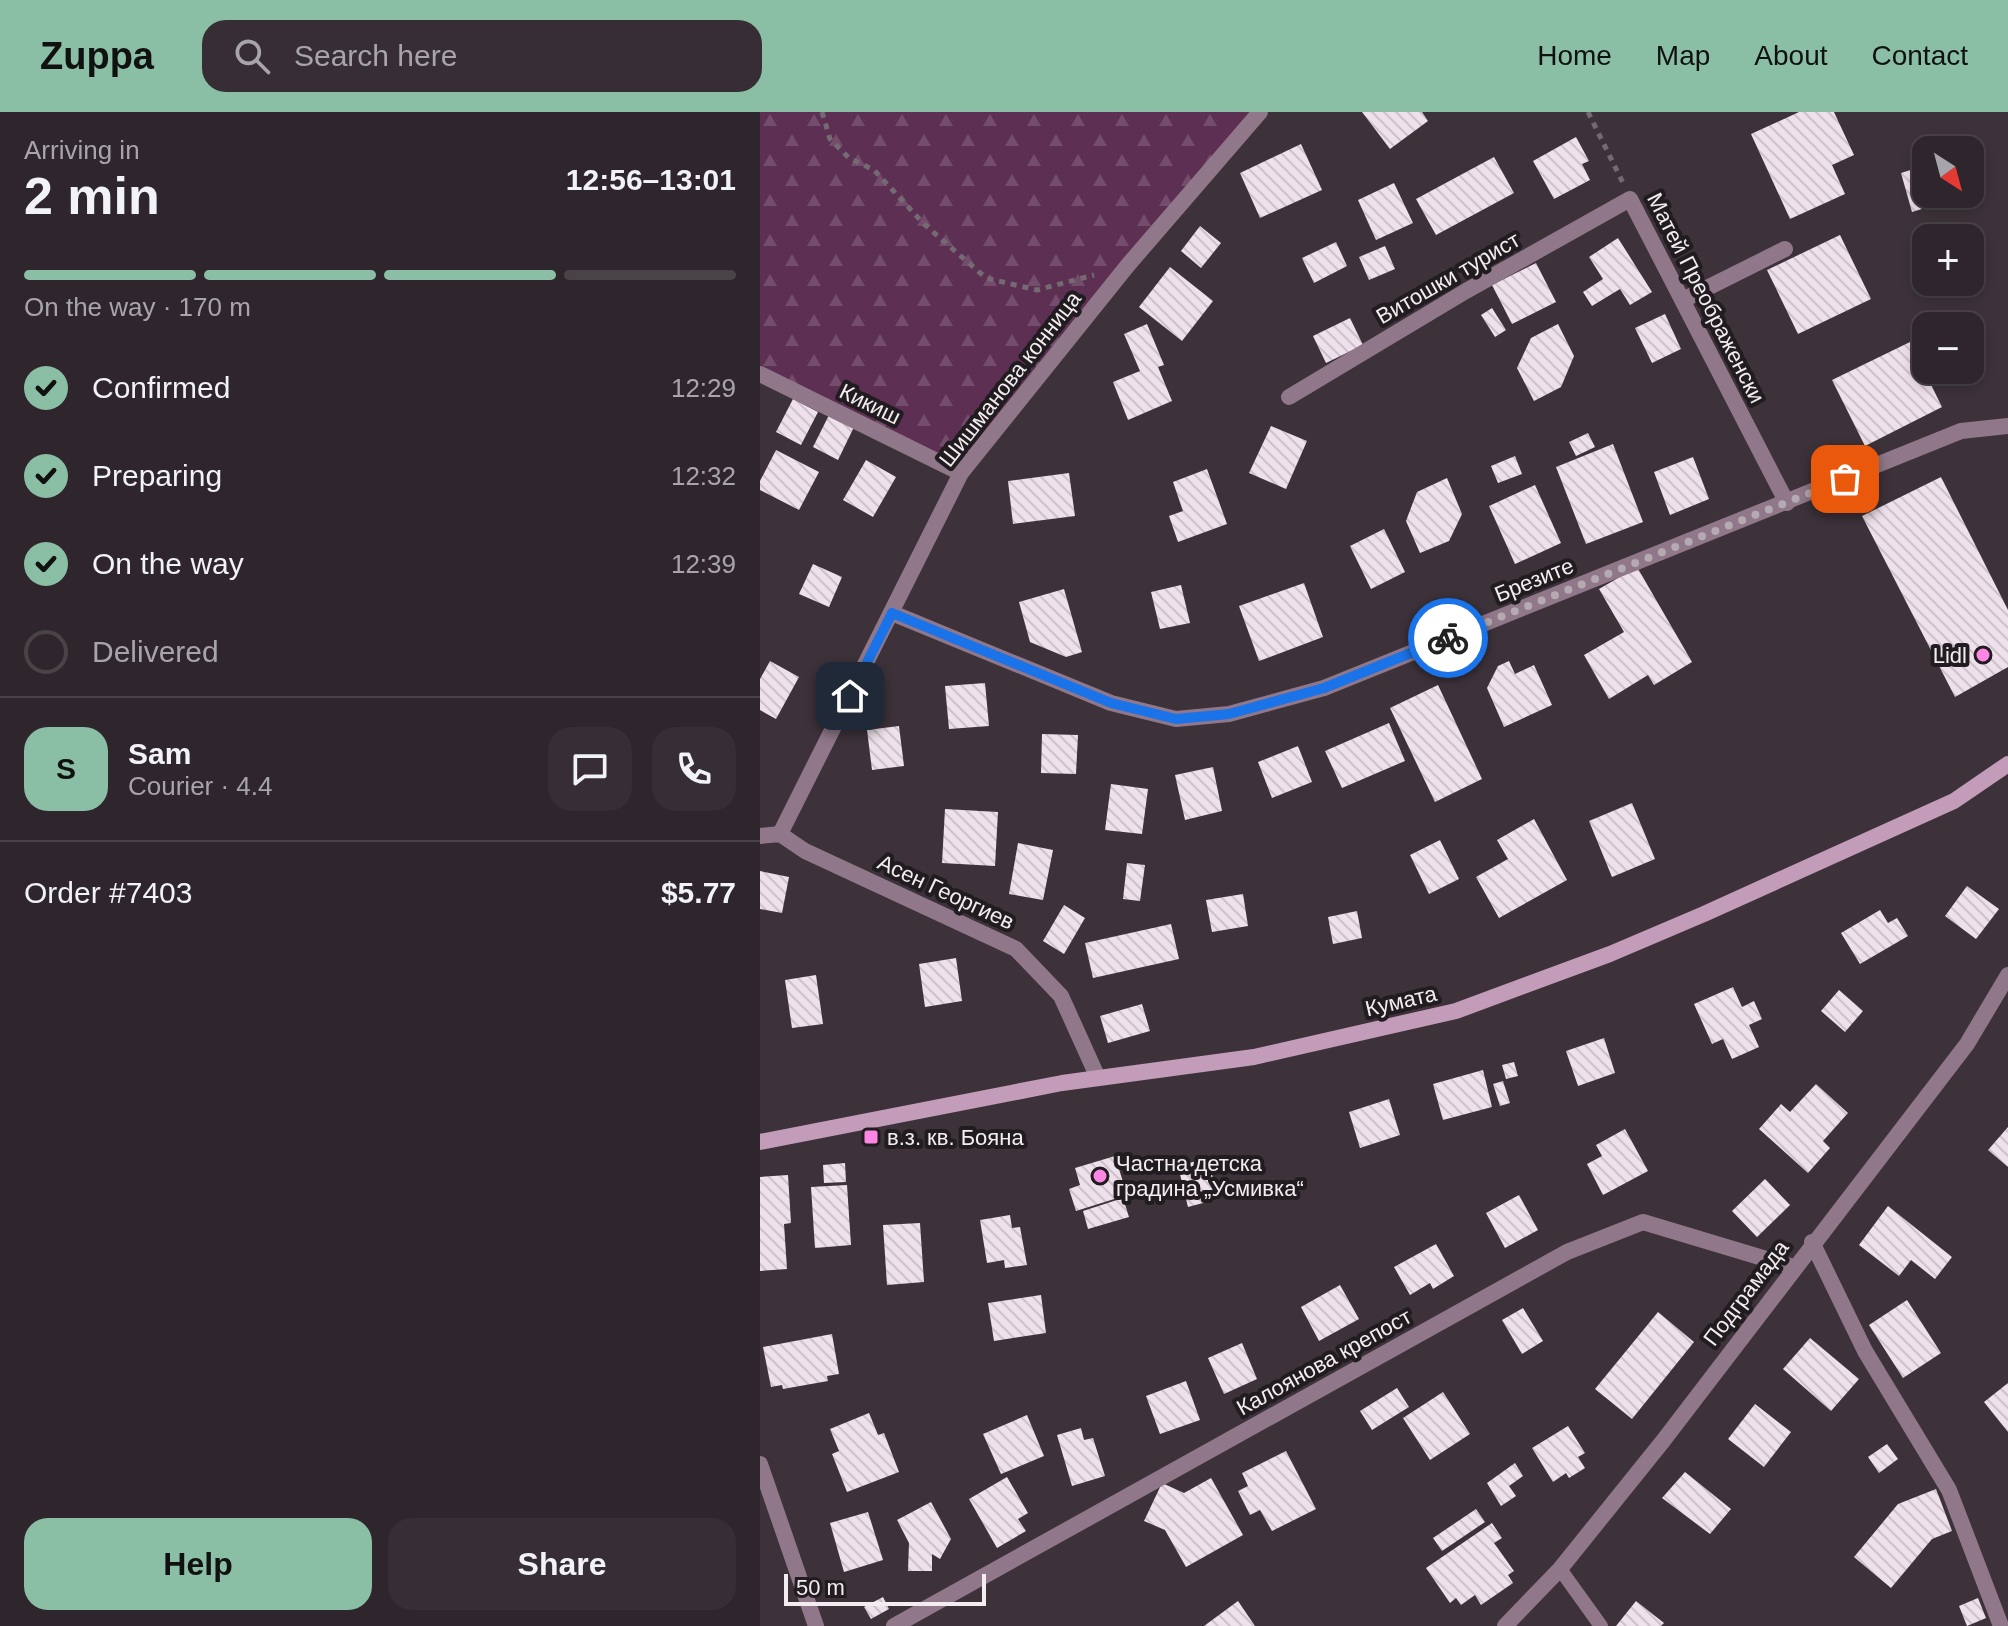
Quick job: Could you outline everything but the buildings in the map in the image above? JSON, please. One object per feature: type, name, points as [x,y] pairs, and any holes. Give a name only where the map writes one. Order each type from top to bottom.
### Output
[{"type":"main road","name":"Кумата","points":[[760,1142],[1098,1078],[1254,1057],[1456,1011],[1610,954],[1704,914],[1954,801],[2008,764]]},
{"type":"street","name":"Шишманова конница","points":[[780,834],[961,473],[1128,265],[1260,112]]},
{"type":"street","name":"Матей Преображенски","points":[[1630,199],[1787,503]]},
{"type":"street","name":"Витошки турист","points":[[1289,397],[1466,291],[1630,199]]},
{"type":"street","points":[[1683,300],[1785,249]]},
{"type":"street","name":"Кикиш","points":[[760,374],[961,473]]},
{"type":"street","name":"Брезите","points":[[892,613],[1111,703],[1176,719],[1229,714],[1324,688],[1961,431],[2008,426]]},
{"type":"street","points":[[760,836],[780,834]]},
{"type":"street","name":"Асен Георгиев","points":[[780,834],[805,851],[1016,949],[1061,996],[1098,1078]]},
{"type":"street","name":"Подграмада","points":[[1505,1626],[1560,1569],[1663,1441],[1812,1242],[1967,1044],[2008,975]]},
{"type":"street","name":"Калоянова крепост","points":[[894,1626],[1567,1252],[1643,1222],[1793,1267]]},
{"type":"street","points":[[1812,1242],[1865,1351],[1949,1490],[2001,1626]]},
{"type":"street","points":[[760,1464],[816,1626]]},
{"type":"lane","points":[[1560,1569],[1601,1626]]},
{"type":"path","points":[[822,112],[830,139],[849,158],[874,170],[924,224],[986,278],[1037,290],[1128,265]]},
{"type":"path","name":"Матей Преображенски","points":[[1588,112],[1630,199]]},
{"type":"green space","points":[[760,112],[1260,112],[961,473],[760,365]]},
{"type":"way so far","points":[[1448,638],[1845,479]]},
{"type":"place","name":"Lidl","points":[[1983,655]]},
{"type":"place","name":"в.з. кв. Бояна","points":[[871,1137]]},
{"type":"place","name":"Частна детска градина „Усмивка“","points":[[1100,1176]]},
{"type":"route","points":[[850,696],[892,613],[1111,703],[1176,719],[1229,714],[1324,688],[1448,638]]}]
